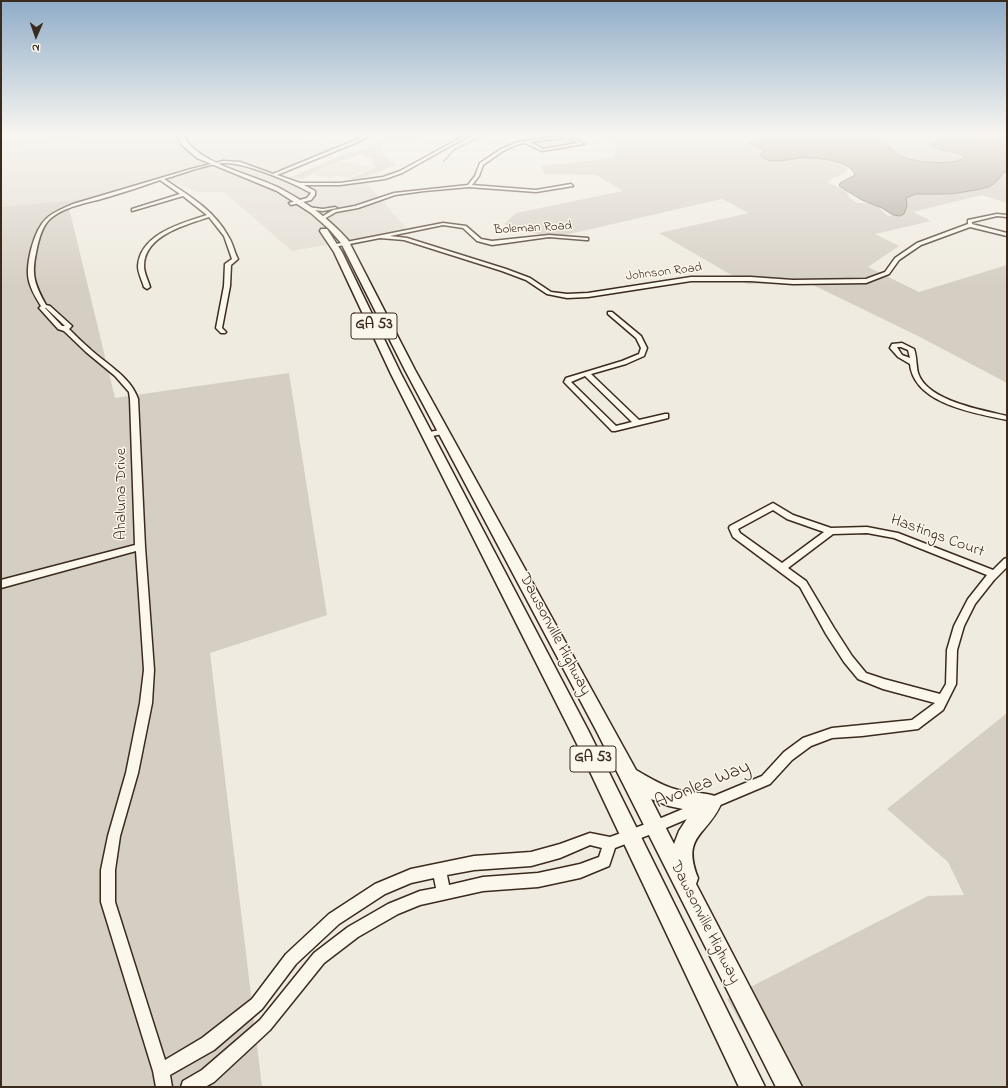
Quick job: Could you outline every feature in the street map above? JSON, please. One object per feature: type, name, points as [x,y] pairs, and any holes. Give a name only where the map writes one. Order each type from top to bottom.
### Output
[{"type":"main road","name":"GA 53","points":[[255,186],[294,203]]},
{"type":"main road","name":"Dawsonville Highway","points":[[268,186],[279,190],[340,244],[396,374],[436,433],[629,776],[789,1087]]},
{"type":"main road","name":"Dawsonville Highway","points":[[294,203],[307,208],[322,218],[340,244],[410,370],[436,433],[752,1087]]},
{"type":"main road","points":[[629,776],[646,788],[665,796],[685,802],[711,804]]},
{"type":"main road","points":[[711,804],[693,825],[684,840],[682,853],[685,874],[722,948],[728,970]]},
{"type":"street","name":"Ahaluna Drive","points":[[1,584],[140,547],[136,424],[132,392],[117,375],[88,351],[66,329],[60,328],[42,308],[44,306],[31,278],[31,270],[38,236],[46,221],[52,216],[78,205],[137,186]]},
{"type":"street","points":[[172,186],[210,215],[226,235],[235,259],[228,264],[227,286],[219,328],[223,332]]},
{"type":"street","points":[[294,203],[309,199],[314,194],[302,186]]},
{"type":"street","points":[[322,218],[330,213],[344,208],[390,194],[409,191],[469,186],[536,191],[566,186]]},
{"type":"street","points":[[390,194],[398,194],[409,191]]},
{"type":"street","points":[[134,210],[184,194]]},
{"type":"street","points":[[307,208],[323,210],[344,208]]},
{"type":"street","points":[[147,287],[141,271],[141,261],[150,244],[170,230],[210,215]]},
{"type":"street","name":"Johnson Road","points":[[379,236],[405,239],[504,270],[528,279],[549,293],[567,296],[588,295],[691,279],[751,279],[793,282],[866,281],[887,273],[897,259],[919,244],[970,225],[970,221],[997,215],[1007,216]]},
{"type":"street","name":"Boleman Road","points":[[340,244],[443,224],[464,227],[479,240],[492,243],[550,236],[586,239]]},
{"type":"street","points":[[970,225],[1007,235]]},
{"type":"street","points":[[610,313],[639,337],[644,348],[642,355],[613,367],[568,379],[567,382],[615,429],[665,416]]},
{"type":"street","points":[[914,363],[915,373],[922,386],[932,394],[948,401],[1007,418]]},
{"type":"street","points":[[586,373],[637,423]]},
{"type":"street","name":"Hastings Court","points":[[942,700],[884,684],[862,676],[848,659],[837,642],[803,584],[736,535],[733,528],[773,506],[790,517],[831,531],[867,530],[895,535],[994,574]]},
{"type":"street","points":[[782,568],[831,531]]},
{"type":"street","points":[[140,547],[149,670],[146,703],[132,773],[114,836],[108,870],[108,902],[161,1072],[164,1087]]},
{"type":"street","name":"Avonlea Way","points":[[610,843],[711,804],[766,780],[788,756],[807,742],[832,733],[914,725],[940,706],[951,684],[952,650],[959,626],[971,602],[1007,561]]},
{"type":"street","points":[[161,1072],[208,1044],[257,1004],[291,959],[334,919],[380,889],[411,876],[474,863],[531,859],[560,851],[590,839],[610,843],[604,861],[580,871],[538,880],[483,884],[420,898],[393,908],[353,932],[319,958],[264,1025],[244,1045],[208,1076],[189,1087]]},
{"type":"street","points":[[440,870],[443,893]]},
{"type":"shaded area","points":[[1,186],[136,186],[95,198],[1,207]]},
{"type":"shaded area","points":[[181,186],[369,186],[408,230],[292,251],[224,192],[197,192]]},
{"type":"shaded area","points":[[614,186],[835,186],[846,191],[850,198],[857,203],[874,203],[888,216],[899,215],[903,199],[911,194],[922,193],[954,195],[960,192],[987,188],[989,186],[1007,186],[1007,203],[982,195],[913,212],[931,221],[875,234],[899,246],[868,267],[919,292],[1007,265],[1007,383],[920,337],[809,283],[747,284],[659,233],[749,213],[722,199],[552,238],[504,224],[516,213],[623,191]]},
{"type":"shaded area","points":[[839,186],[991,186],[952,194],[916,194],[906,198],[907,206],[904,214],[900,216],[893,215],[882,208],[862,200]]},
{"type":"shaded area","points":[[95,198],[69,208],[115,398],[289,373],[327,615],[210,653],[262,1087],[1,1087],[1,207]]},
{"type":"shaded area","points":[[1007,713],[1007,1087],[778,1087],[727,999],[928,896],[964,895],[948,862],[887,809]]}]
